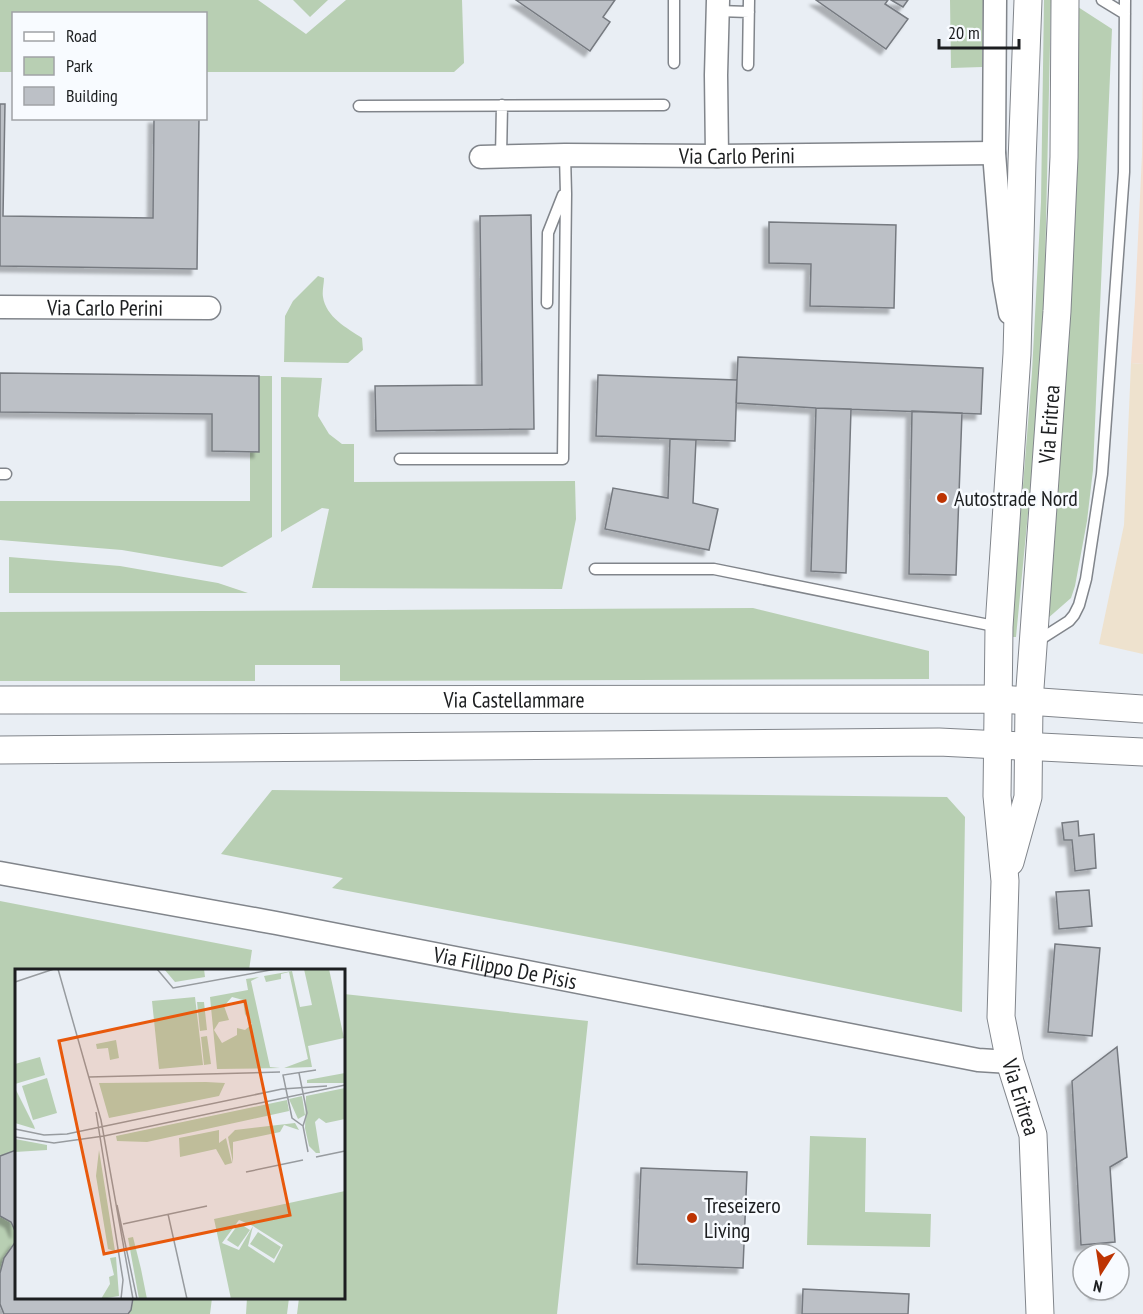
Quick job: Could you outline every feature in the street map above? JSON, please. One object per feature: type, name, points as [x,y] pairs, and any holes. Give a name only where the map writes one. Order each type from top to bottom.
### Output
[{"type":"street","name":"Via Eritrea","points":[[995,0],[994,153],[1004,279],[1017,354]]},
{"type":"street","name":"Via Eritrea","points":[[1028,0],[1017,354],[999,627],[997,796],[1005,880],[1000,1017],[1010,1062],[1033,1135],[1040,1314]]},
{"type":"street","name":"Via Eritrea","points":[[1005,880],[1028,797],[1029,702],[1064,158],[1065,0]]},
{"type":"street","points":[[717,156],[718,6]]},
{"type":"street","name":"Via Carlo Perini","points":[[491,157],[994,153]]},
{"type":"street","name":"Via Carlo Perini","points":[[0,308],[209,308]]},
{"type":"street","name":"Via Castellammare","points":[[0,700],[999,699],[1143,709]]},
{"type":"street","name":"Via Castellammare","points":[[0,750],[939,742],[1143,752]]},
{"type":"street","name":"Via Filippo De Pisis","points":[[0,873],[276,923],[978,1060],[1010,1062]]},
{"type":"lane","points":[[674,0],[674,63]]},
{"type":"lane","points":[[1102,0],[1125,15]]},
{"type":"lane","points":[[1033,644],[1069,621],[1079,605],[1086,579],[1102,474],[1124,172],[1125,0]]},
{"type":"lane","points":[[718,6],[749,6],[748,65]]},
{"type":"lane","points":[[491,157],[502,105]]},
{"type":"lane","points":[[359,106],[664,105]]},
{"type":"lane","points":[[400,459],[562,459],[565,155]]},
{"type":"lane","points":[[547,303],[548,233],[565,189]]},
{"type":"lane","points":[[595,570],[714,569],[999,627]]},
{"type":"shaded area","points":[[1143,50],[1143,364],[1131,363],[1142,155]]},
{"type":"shaded area","points":[[1131,363],[1143,364],[1143,654],[1099,644],[1124,525]]},
{"type":"green space","points":[[0,0],[258,0],[306,34],[346,0],[462,0],[464,63],[454,72],[207,72],[207,12],[12,12],[12,72],[0,72]]},
{"type":"green space","points":[[293,0],[328,0],[310,17]]},
{"type":"green space","points":[[950,0],[983,0],[982,67],[951,68]]},
{"type":"green space","points":[[1044,0],[1051,0],[1043,358],[1016,637],[1011,637],[1032,372],[1041,202]]},
{"type":"green space","points":[[1078,7],[1112,29],[1093,470],[1087,521],[1075,586],[1071,598],[1047,619]]},
{"type":"green space","points":[[318,276],[324,278],[323,297],[328,310],[344,326],[362,338],[363,350],[348,363],[284,362],[285,316],[293,301]]},
{"type":"green space","points":[[259,376],[272,376],[272,537],[222,567],[122,550],[0,540],[0,501],[250,501],[250,452],[259,451]]},
{"type":"green space","points":[[281,377],[322,378],[318,416],[329,434],[342,444],[354,444],[354,482],[575,481],[576,519],[562,589],[312,588],[329,509],[322,508],[281,532]]},
{"type":"green space","points":[[9,557],[120,566],[218,583],[248,593],[9,593]]},
{"type":"green space","points":[[753,608],[929,651],[929,679],[340,681],[340,665],[255,665],[255,681],[0,681],[0,612]]},
{"type":"green space","points":[[272,790],[947,797],[965,817],[962,1012],[332,888],[343,878],[221,854]]},
{"type":"green space","points":[[0,901],[252,950],[249,969],[15,969],[15,1150],[0,1156]]},
{"type":"green space","points":[[345,994],[588,1021],[557,1314],[297,1314],[299,1299],[345,1299]]},
{"type":"green space","points":[[810,1136],[866,1138],[865,1212],[931,1214],[930,1247],[807,1245]]},
{"type":"green space","points":[[0,1216],[11,1222],[15,1231],[15,1242],[4,1258],[0,1273]]},
{"type":"green space","points":[[133,1299],[212,1299],[210,1314],[128,1314]]},
{"type":"green space","points":[[247,1299],[289,1299],[287,1314],[246,1314]]},
{"type":"building","points":[[516,0],[615,0],[603,17],[610,22],[590,51]]},
{"type":"building","points":[[816,0],[888,0],[885,4],[908,19],[886,49]]},
{"type":"building","points":[[891,0],[908,0],[903,7]]},
{"type":"building","points":[[0,104],[5,104],[3,216],[153,218],[154,120],[199,120],[197,269],[0,266]]},
{"type":"building","points":[[531,215],[534,429],[376,431],[375,386],[482,385],[480,216]]},
{"type":"building","points":[[769,222],[896,225],[894,308],[810,306],[811,264],[769,263]]},
{"type":"building","points":[[738,357],[983,368],[981,414],[736,403]]},
{"type":"building","points":[[0,373],[259,376],[259,452],[212,451],[212,414],[0,412]]},
{"type":"building","points":[[598,375],[737,380],[735,441],[596,436]]},
{"type":"building","points":[[816,408],[851,409],[846,573],[811,571]]},
{"type":"building","points":[[912,411],[962,413],[956,575],[909,574]]},
{"type":"building","points":[[670,439],[696,440],[693,503],[718,509],[709,550],[605,529],[613,488],[668,498]]},
{"type":"building","points":[[1078,821],[1079,836],[1094,834],[1096,868],[1075,871],[1072,840],[1064,840],[1062,823]]},
{"type":"building","points":[[1089,890],[1092,926],[1059,929],[1056,892]]},
{"type":"building","points":[[1055,944],[1100,948],[1092,1036],[1048,1032]]},
{"type":"building","points":[[1117,1047],[1127,1157],[1110,1167],[1115,1242],[1081,1242],[1072,1081]]},
{"type":"building","points":[[15,1150],[15,1231],[11,1222],[0,1216],[0,1156]]},
{"type":"building","name":"Treseizero Living","points":[[641,1168],[747,1172],[743,1268],[637,1264]]},
{"type":"building","points":[[15,1242],[15,1299],[133,1299],[131,1310],[128,1314],[4,1314],[0,1304],[0,1273],[4,1258]]},
{"type":"building","name":"Treseizero Living","points":[[803,1289],[909,1294],[908,1314],[802,1314]]},
{"type":"place","name":"Autostrade Nord","points":[[942,498]]},
{"type":"place","name":"Treseizero Living","points":[[692,1218]]}]
